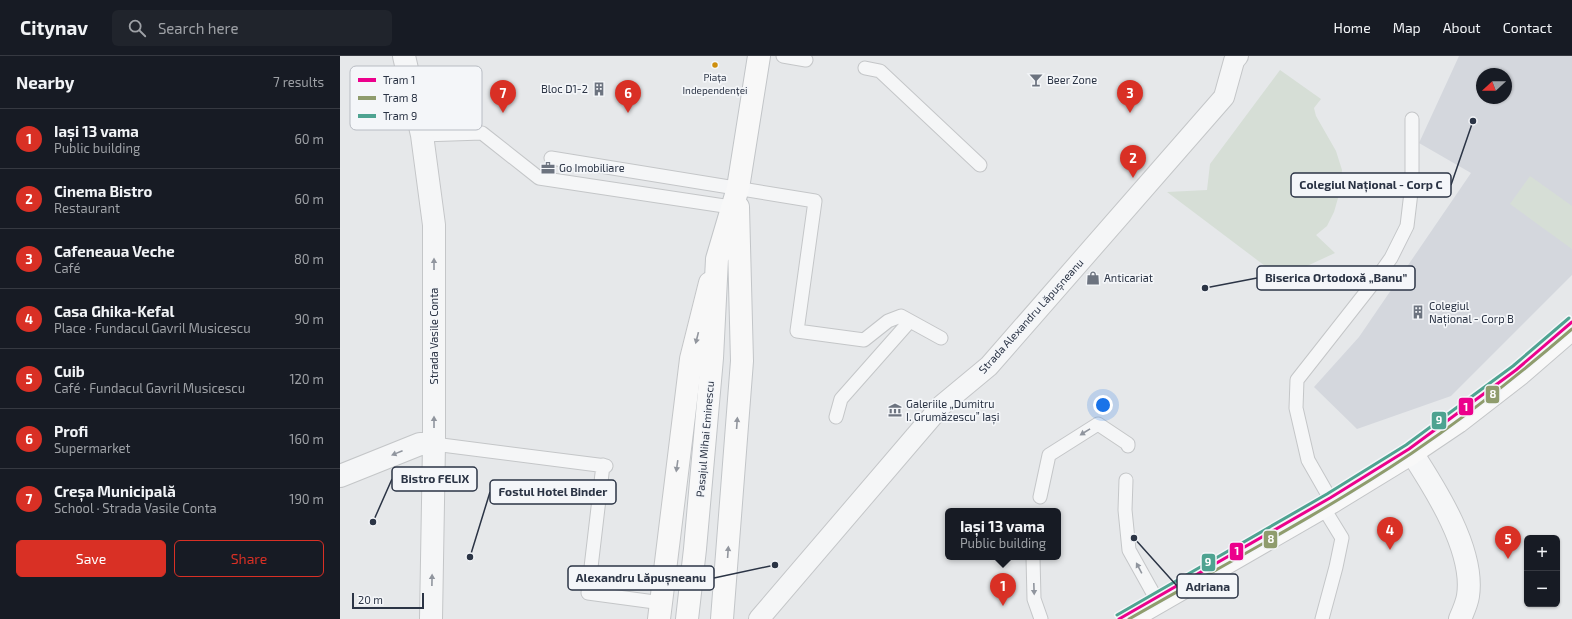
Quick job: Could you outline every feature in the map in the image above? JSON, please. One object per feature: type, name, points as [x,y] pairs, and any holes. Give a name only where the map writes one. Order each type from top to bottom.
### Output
[{"type":"main road","points":[[660,611],[675,478],[692,360],[716,259],[734,198],[759,56]]},
{"type":"main road","points":[[723,616],[742,360],[740,263],[734,198]]},
{"type":"main road","name":"Pasajul Mihai Eminescu","points":[[686,619],[695,548],[712,358],[716,259]]},
{"type":"main road","name":"Pasajul Mihai Eminescu","points":[[698,619],[707,549],[724,355],[740,263]]},
{"type":"main road","points":[[1129,619],[1328,505],[1412,453],[1458,422],[1520,374],[1572,329]]},
{"type":"street","name":"Strada Vasile Conta","points":[[404,56],[406,66]]},
{"type":"street","name":"Strada Alexandru Lăpușneanu","points":[[759,619],[942,405],[989,366],[1224,98],[1234,61],[1238,56]]},
{"type":"street","name":"Strada Vasile Conta","points":[[421,130],[434,225],[434,444],[431,619]]},
{"type":"street","points":[[340,476],[420,444],[434,444]]},
{"type":"street","points":[[1412,453],[1455,528],[1468,565],[1468,596],[1460,619]]},
{"type":"lane","points":[[783,56],[806,60]]},
{"type":"lane","points":[[865,68],[880,71],[980,165]]},
{"type":"lane","points":[[1322,619],[1342,538],[1308,460],[1296,408],[1297,380],[1391,258],[1406,226],[1412,184],[1412,119]]},
{"type":"lane","points":[[422,135],[482,133],[539,178],[734,198],[815,201],[797,331],[864,340],[888,321],[901,316],[941,338]]},
{"type":"lane","points":[[551,158],[734,198]]},
{"type":"lane","points":[[836,417],[842,399],[910,321]]},
{"type":"lane","points":[[1040,497],[1049,455],[1098,424],[1128,446]]},
{"type":"lane","points":[[434,444],[605,466],[588,593],[660,611]]},
{"type":"lane","points":[[1126,480],[1125,510],[1129,550],[1158,602]]},
{"type":"lane","points":[[1033,560],[1034,599],[1041,619]]},
{"type":"shaded area","points":[[1459,56],[1572,56],[1572,275],[1451,396],[1357,429],[1314,387],[1359,337],[1471,173],[1419,143]]},
{"type":"shaded area","points":[[1280,70],[1321,99],[1314,108],[1316,116],[1336,151],[1342,170],[1340,191],[1334,212],[1327,226],[1316,235],[1335,253],[1281,278],[1167,192],[1207,190],[1210,164]]},
{"type":"shaded area","points":[[1530,176],[1572,206],[1572,249],[1510,204]]},
{"type":"tram line","name":"9","points":[[1117,615],[1327,494],[1406,445],[1513,366],[1569,318]]},
{"type":"tram line","name":"1","points":[[1119,619],[1330,498],[1409,449],[1516,370],[1572,322]]},
{"type":"tram line","name":"8","points":[[1129,619],[1272,539],[1343,497],[1412,453],[1494,393],[1572,329]]},
{"type":"place","name":"Piața Independenței","points":[[715,65]]},
{"type":"place","name":"Beer Zone","points":[[1036,80]]},
{"type":"place","name":"Bloc D1-2","points":[[599,89]]},
{"type":"place","name":"Creșa Municipală","points":[[503,113]]},
{"type":"place","name":"Profi","points":[[628,113]]},
{"type":"place","name":"Cafeneaua Veche","points":[[1130,113]]},
{"type":"place","name":"Colegiul Național - Corp C","points":[[1473,121]]},
{"type":"place","name":"Go Imobiliare","points":[[548,168]]},
{"type":"place","name":"Cinema Bistro","points":[[1133,178]]},
{"type":"place","name":"Anticariat","points":[[1093,278]]},
{"type":"place","name":"Biserica Ortodoxă „Banu”","points":[[1205,288]]},
{"type":"place","name":"Colegiul Național - Corp B","points":[[1418,312]]},
{"type":"place","name":"Galeriile „Dumitru I. Grumăzescu” Iași","points":[[895,410]]},
{"type":"place","name":"Bistro FELIX","points":[[373,522]]},
{"type":"place","name":"Adriana","points":[[1134,538]]},
{"type":"place","name":"Casa Ghika-Kefal","points":[[1390,550]]},
{"type":"place","name":"Fostul Hotel Binder","points":[[470,557]]},
{"type":"place","name":"Cuib","points":[[1508,559]]},
{"type":"place","name":"Alexandru Lăpușneanu","points":[[775,565]]},
{"type":"place","name":"Iași 13 vama","points":[[1003,606]]}]
